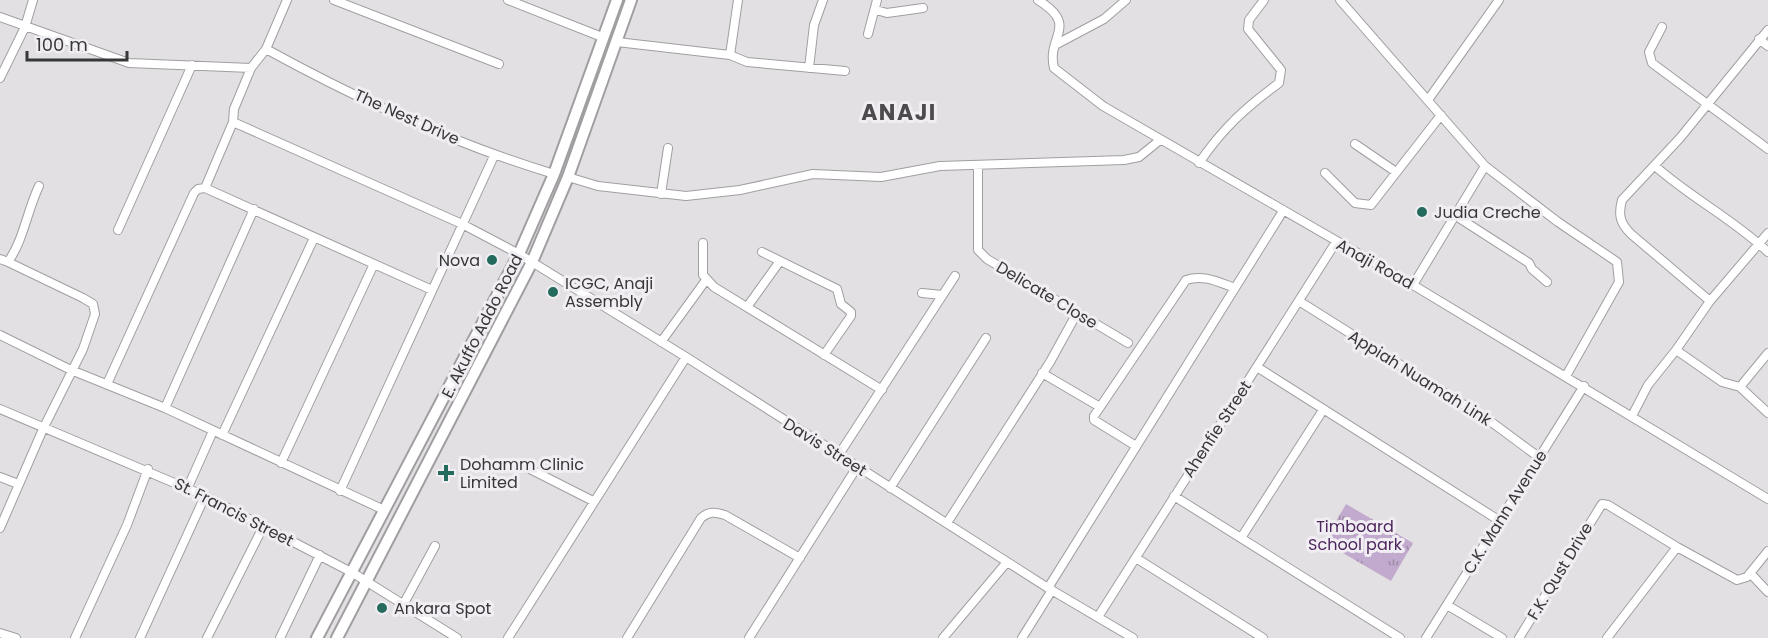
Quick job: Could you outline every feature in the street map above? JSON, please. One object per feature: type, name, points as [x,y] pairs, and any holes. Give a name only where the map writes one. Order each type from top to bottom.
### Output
[{"type":"main road","name":"E. Akuffo Addo Road","points":[[317,638],[519,254],[554,174],[617,0]]},
{"type":"main road","name":"E. Akuffo Addo Road","points":[[338,638],[532,262],[568,177],[631,0]]},
{"type":"street","points":[[0,78],[25,27],[33,0]]},
{"type":"street","points":[[205,188],[233,122],[234,109],[251,68],[266,49],[287,0]]},
{"type":"street","points":[[334,0],[498,64]]},
{"type":"street","points":[[508,0],[602,37]]},
{"type":"street","points":[[730,55],[738,0]]},
{"type":"street","points":[[809,68],[814,25],[823,0]]},
{"type":"street","points":[[868,34],[877,0]]},
{"type":"street","points":[[1055,45],[1104,20],[1126,0]]},
{"type":"street","points":[[1200,163],[1220,133],[1243,110],[1279,83],[1282,78],[1281,70],[1248,29],[1249,20],[1264,0]]},
{"type":"street","points":[[1340,0],[1485,166],[1558,222],[1617,262],[1618,282],[1566,376]]},
{"type":"street","points":[[1428,100],[1499,0]]},
{"type":"street","name":"Anaji Road","points":[[1041,1],[1057,14],[1061,22],[1052,65],[1064,78],[1103,106],[1584,386],[1768,499]]},
{"type":"street","points":[[876,10],[886,13],[923,8]]},
{"type":"street","points":[[0,18],[117,61],[251,68]]},
{"type":"street","points":[[1662,27],[1649,51],[1652,63],[1768,149]]},
{"type":"street","points":[[1710,301],[1622,226],[1618,212],[1622,200],[1655,166],[1768,30]]},
{"type":"street","points":[[1759,39],[1768,46]]},
{"type":"street","points":[[617,42],[730,55],[747,62],[845,71]]},
{"type":"street","name":"The Nest Drive","points":[[266,49],[314,75],[494,156],[554,174]]},
{"type":"street","points":[[118,230],[192,65]]},
{"type":"street","points":[[1325,173],[1355,202],[1365,206],[1377,200],[1441,115]]},
{"type":"street","name":"Davis Street","points":[[233,122],[462,224],[519,254],[686,357],[1050,589],[1133,638]]},
{"type":"street","points":[[568,177],[598,186],[686,196],[740,190],[813,174],[881,177],[940,166],[1124,160],[1139,157],[1160,140]]},
{"type":"street","points":[[1355,144],[1396,172]]},
{"type":"street","points":[[661,194],[668,148]]},
{"type":"street","points":[[340,491],[494,156]]},
{"type":"street","name":"Delicate Close","points":[[978,166],[978,250],[987,259],[1128,343]]},
{"type":"street","points":[[1413,285],[1485,166]]},
{"type":"street","points":[[1655,166],[1683,191],[1731,219],[1768,252]]},
{"type":"street","points":[[0,528],[43,429],[80,356],[95,314],[93,304],[4,261],[21,240],[25,218],[39,186]]},
{"type":"street","points":[[107,384],[194,193],[198,189],[205,188],[254,209],[432,290]]},
{"type":"street","points":[[165,408],[254,209]]},
{"type":"street","points":[[1022,638],[1136,446],[1283,211]]},
{"type":"street","points":[[1456,216],[1530,263],[1532,269],[1547,282]]},
{"type":"street","points":[[1632,416],[1648,385],[1710,301],[1768,233]]},
{"type":"street","points":[[222,435],[315,238]]},
{"type":"street","name":"Ahenfie Street","points":[[1098,617],[1336,242]]},
{"type":"street","points":[[703,243],[703,274],[706,280],[747,308],[882,390]]},
{"type":"street","points":[[762,252],[837,289],[841,304],[851,312],[851,316],[824,355]]},
{"type":"street","points":[[747,308],[780,261]]},
{"type":"street","points":[[281,463],[374,264]]},
{"type":"street","points":[[838,456],[955,276]]},
{"type":"street","points":[[1136,446],[1094,420],[1100,407],[1186,280],[1194,277],[1210,278],[1235,288]]},
{"type":"street","points":[[661,342],[706,280]]},
{"type":"street","points":[[922,293],[942,295]]},
{"type":"street","name":"Appiah Nuamah Link","points":[[1299,301],[1494,424],[1540,458]]},
{"type":"street","points":[[947,523],[1042,373],[1077,313]]},
{"type":"street","points":[[0,335],[71,370],[165,408],[384,510]]},
{"type":"street","points":[[890,488],[986,338]]},
{"type":"street","points":[[1676,350],[1722,382],[1740,387],[1768,413]]},
{"type":"street","points":[[1740,387],[1768,353]]},
{"type":"street","points":[[508,638],[686,357]]},
{"type":"street","points":[[1257,367],[1500,521]]},
{"type":"street","points":[[1042,373],[1100,407]]},
{"type":"street","name":"C.K. Mann Avenue","points":[[1426,638],[1584,386]]},
{"type":"street","name":"St. Francis Street","points":[[0,409],[43,429],[148,469],[205,495],[352,573],[457,638]]},
{"type":"street","points":[[1241,538],[1323,410]]},
{"type":"street","points":[[188,488],[213,431]]},
{"type":"street","points":[[520,464],[593,501]]},
{"type":"street","points":[[749,638],[857,467]]},
{"type":"street","points":[[75,638],[127,525],[148,469]]},
{"type":"street","points":[[0,477],[18,484]]},
{"type":"street","points":[[140,638],[205,495]]},
{"type":"street","points":[[1174,495],[1400,638]]},
{"type":"street","name":"F.K. Qust Drive","points":[[1519,638],[1602,504],[1608,505],[1677,548]]},
{"type":"street","points":[[627,638],[700,518],[706,513],[714,512],[725,515],[800,558]]},
{"type":"street","points":[[207,638],[264,525]]},
{"type":"street","points":[[403,605],[435,546]]},
{"type":"street","points":[[1607,638],[1677,548],[1731,578],[1742,580],[1768,550]]},
{"type":"street","points":[[280,638],[320,555]]},
{"type":"street","points":[[1136,558],[1263,638]]},
{"type":"street","points":[[943,638],[1007,562]]},
{"type":"street","points":[[1750,573],[1768,592]]},
{"type":"street","points":[[1447,605],[1502,638]]},
{"type":"street","points":[[0,633],[16,638]]},
{"type":"green space","name":"Timboard School park","points":[[1346,504],[1413,543],[1391,581],[1324,542]]},
{"type":"place","name":"Judia Creche","points":[[1422,212]]},
{"type":"place","name":"Nova","points":[[492,260]]},
{"type":"place","name":"ICGC, Anaji Assembly","points":[[553,292]]},
{"type":"place","name":"Dohamm Clinic Limited","points":[[446,473]]},
{"type":"place","name":"Ankara Spot","points":[[382,608]]},
{"type":"district","name":"ANAJI","points":[[899,112]]}]
